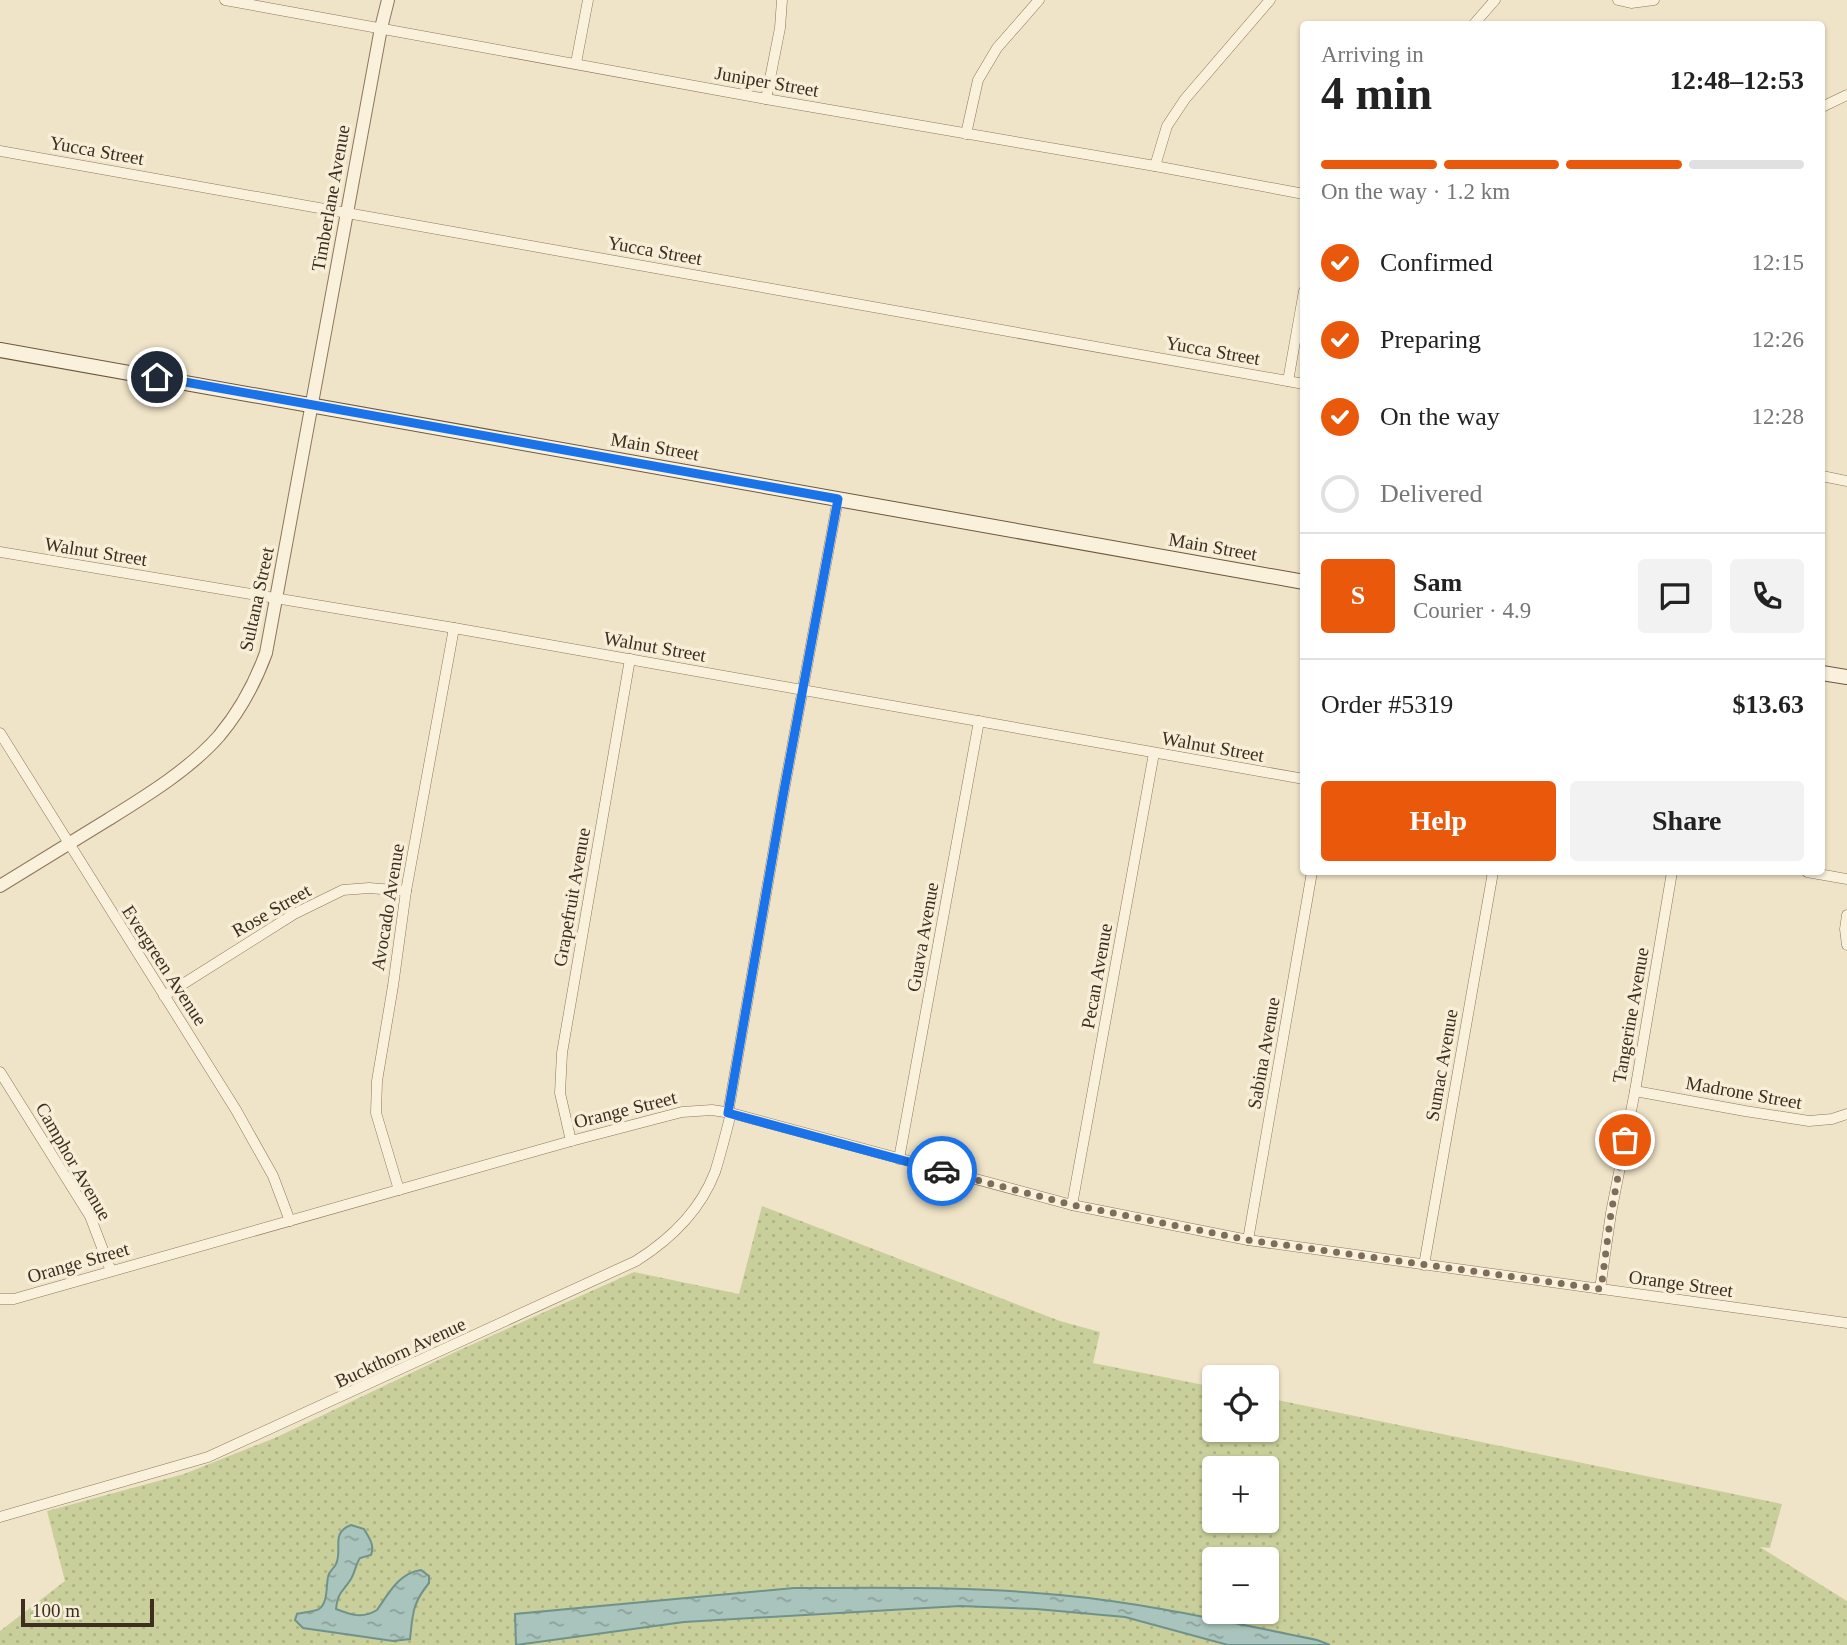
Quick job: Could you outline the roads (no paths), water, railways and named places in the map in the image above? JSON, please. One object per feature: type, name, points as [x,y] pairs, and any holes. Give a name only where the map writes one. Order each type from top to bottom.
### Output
[{"type":"main road","name":"Main Street","points":[[0,349],[1300,581]]},
{"type":"main road","points":[[1825,673],[1847,677]]},
{"type":"street","name":"Juniper Street","points":[[225,0],[1300,193]]},
{"type":"street","name":"Timberlane Avenue","points":[[313,404],[388,0]]},
{"type":"street","points":[[576,63],[588,0]]},
{"type":"street","points":[[766,99],[780,28],[782,0]]},
{"type":"street","points":[[965,134],[978,80],[997,48],[1039,0]]},
{"type":"street","points":[[1155,166],[1167,126],[1185,99],[1270,0]]},
{"type":"street","points":[[1477,21],[1495,0]]},
{"type":"street","points":[[1618,0],[1631,3],[1654,0]]},
{"type":"street","points":[[1825,106],[1847,95]]},
{"type":"street","name":"Yucca Street","points":[[0,151],[1300,383]]},
{"type":"street","points":[[1288,381],[1300,313]]},
{"type":"street","name":"Sultana Street","points":[[0,886],[147,796],[217,738],[234,717],[258,674],[266,653],[313,404]]},
{"type":"street","points":[[1825,477],[1847,481]]},
{"type":"street","name":"Buckthorn Avenue","points":[[0,1517],[208,1457],[636,1261],[681,1226],[698,1205],[714,1172],[730,1113],[802,690],[838,499]]},
{"type":"street","name":"Walnut Street","points":[[0,552],[454,628],[1300,778]]},
{"type":"street","name":"Avocado Avenue","points":[[399,1190],[376,1113],[377,1081],[405,891],[454,628]]},
{"type":"street","name":"Grapefruit Avenue","points":[[571,1141],[560,1093],[562,1053],[630,659]]},
{"type":"street","name":"Guava Avenue","points":[[899,1159],[979,721]]},
{"type":"street","name":"Evergreen Avenue","points":[[0,733],[236,1110],[273,1176],[290,1221]]},
{"type":"street","name":"Pecan Avenue","points":[[1073,1205],[1154,753]]},
{"type":"street","name":"Sabina Avenue","points":[[1248,1240],[1311,875]]},
{"type":"street","name":"Sumac Avenue","points":[[1424,1265],[1492,875]]},
{"type":"street","name":"Tangerine Avenue","points":[[1601,1289],[1611,1213],[1635,1091],[1671,875]]},
{"type":"street","points":[[1824,875],[1847,879]]},
{"type":"street","name":"Rose Street","points":[[164,996],[294,914],[343,890],[369,888],[405,891]]},
{"type":"street","points":[[1847,915],[1847,945]]},
{"type":"street","name":"Camphor Avenue","points":[[0,1072],[90,1216],[111,1271]]},
{"type":"street","name":"Madrone Street","points":[[1635,1091],[1809,1121],[1832,1119],[1847,1114]]},
{"type":"street","name":"Orange Street","points":[[0,1299],[14,1299],[571,1141],[682,1112],[712,1110],[1073,1205],[1248,1240],[1847,1323]]},
{"type":"water","points":[[351,1525],[364,1529],[371,1542],[372,1551],[371,1555],[360,1558],[340,1595],[336,1609],[357,1615],[372,1613],[401,1579],[421,1570],[429,1576],[429,1583],[414,1609],[410,1639],[393,1641],[303,1628],[295,1620],[297,1614],[317,1610],[324,1603],[330,1571],[338,1558],[339,1537],[345,1528]]},
{"type":"water","points":[[794,1588],[961,1589],[1027,1592],[1125,1603],[1202,1617],[1202,1624],[1238,1624],[1330,1645],[1228,1645],[1125,1617],[960,1606],[684,1622],[516,1645],[515,1614]]}]
